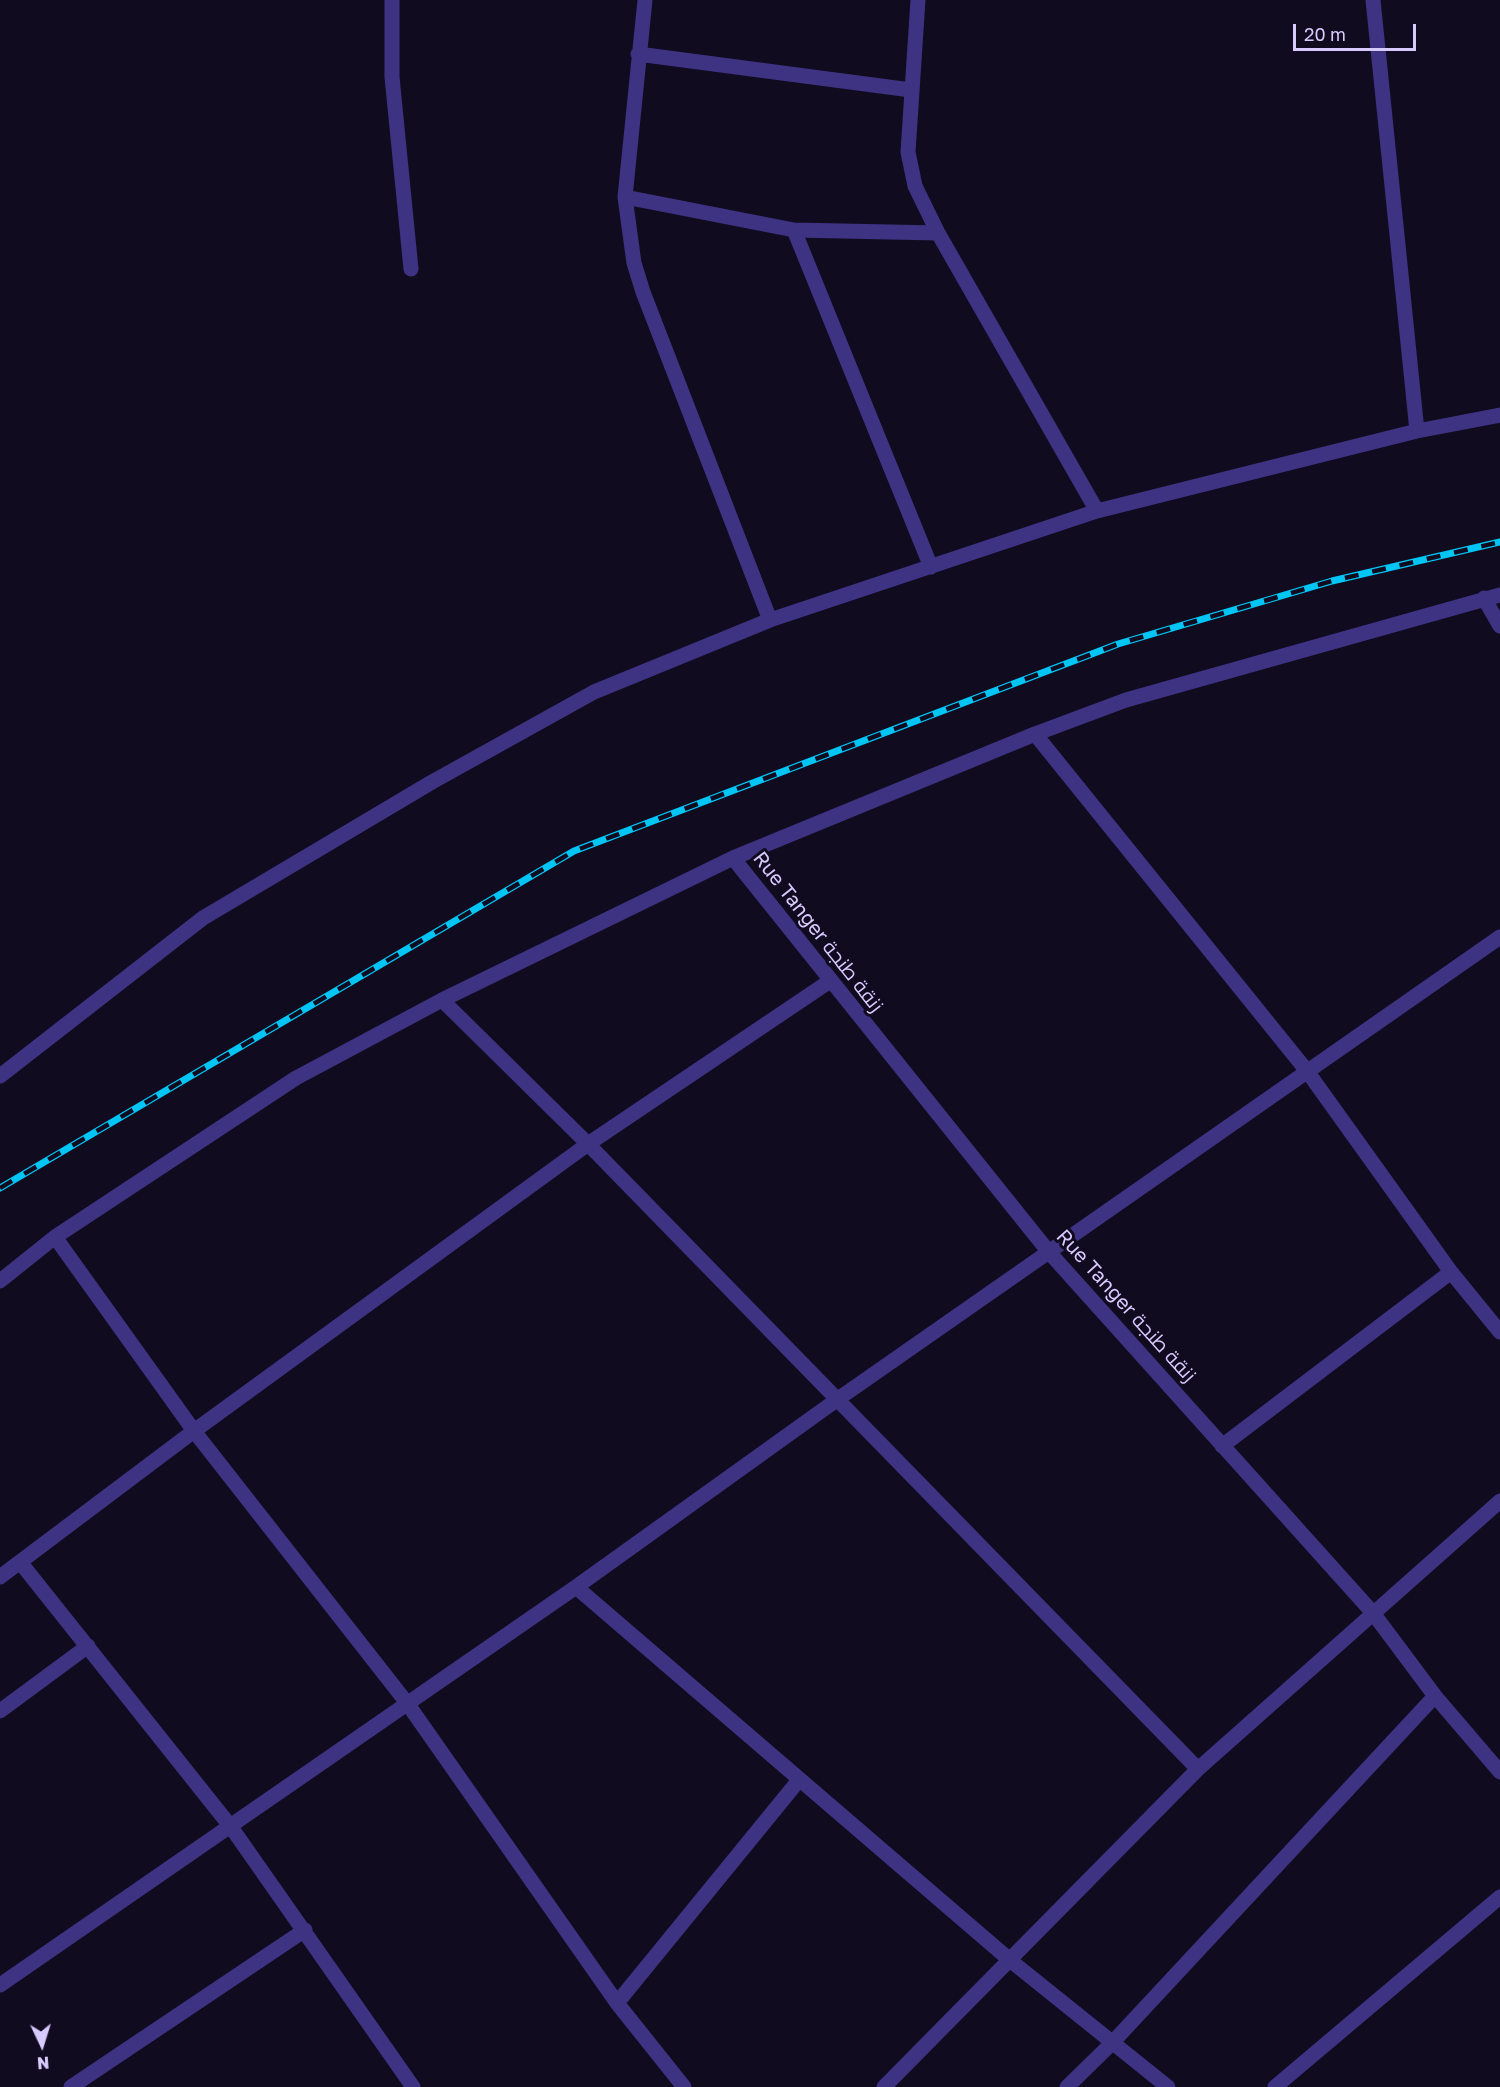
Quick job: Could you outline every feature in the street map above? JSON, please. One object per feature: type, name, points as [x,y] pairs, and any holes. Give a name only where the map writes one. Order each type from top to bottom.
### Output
[{"type":"street","points":[[392,0],[392,77],[411,269]]},
{"type":"street","points":[[645,0],[625,197],[634,263],[643,292],[770,620]]},
{"type":"street","points":[[918,0],[911,90],[909,168],[938,233],[1097,511]]},
{"type":"street","points":[[1373,0],[1417,431]]},
{"type":"street","points":[[639,54],[911,90]]},
{"type":"street","points":[[625,197],[794,230],[938,233]]},
{"type":"street","points":[[794,230],[931,567]]},
{"type":"street","points":[[0,1076],[203,918],[432,782],[594,692],[770,620],[1097,511],[1417,431],[1500,415]]},
{"type":"street","points":[[0,1281],[55,1237],[296,1078],[442,1000],[733,858],[1035,734],[1126,700],[1500,594]]},
{"type":"street","points":[[1484,598],[1500,626]]},
{"type":"street","points":[[1035,734],[1307,1071],[1451,1272],[1500,1332]]},
{"type":"street","name":"Rue Tanger زنقة طنجة","points":[[733,858],[1048,1251],[1373,1613],[1435,1696],[1500,1773]]},
{"type":"street","points":[[0,1985],[576,1587],[1048,1251],[1500,937]]},
{"type":"street","points":[[0,1577],[194,1431],[588,1144],[830,981]]},
{"type":"street","points":[[442,1000],[588,1144],[1198,1769]]},
{"type":"street","points":[[55,1237],[194,1431],[407,1703],[617,2003],[684,2087]]},
{"type":"street","points":[[1222,1446],[1451,1272]]},
{"type":"street","points":[[884,2087],[1011,1961],[1198,1769],[1500,1501]]},
{"type":"street","points":[[20,1562],[231,1827],[413,2087]]},
{"type":"street","points":[[576,1587],[1011,1961],[1168,2087]]},
{"type":"street","points":[[0,1711],[88,1646]]},
{"type":"street","points":[[1067,2087],[1112,2043],[1435,1696]]},
{"type":"street","points":[[617,2003],[799,1779]]},
{"type":"street","points":[[1275,2087],[1500,1897]]},
{"type":"street","points":[[71,2087],[305,1930]]},
{"type":"railway","points":[[0,1188],[574,851],[1118,644],[1332,581],[1500,542]]}]
